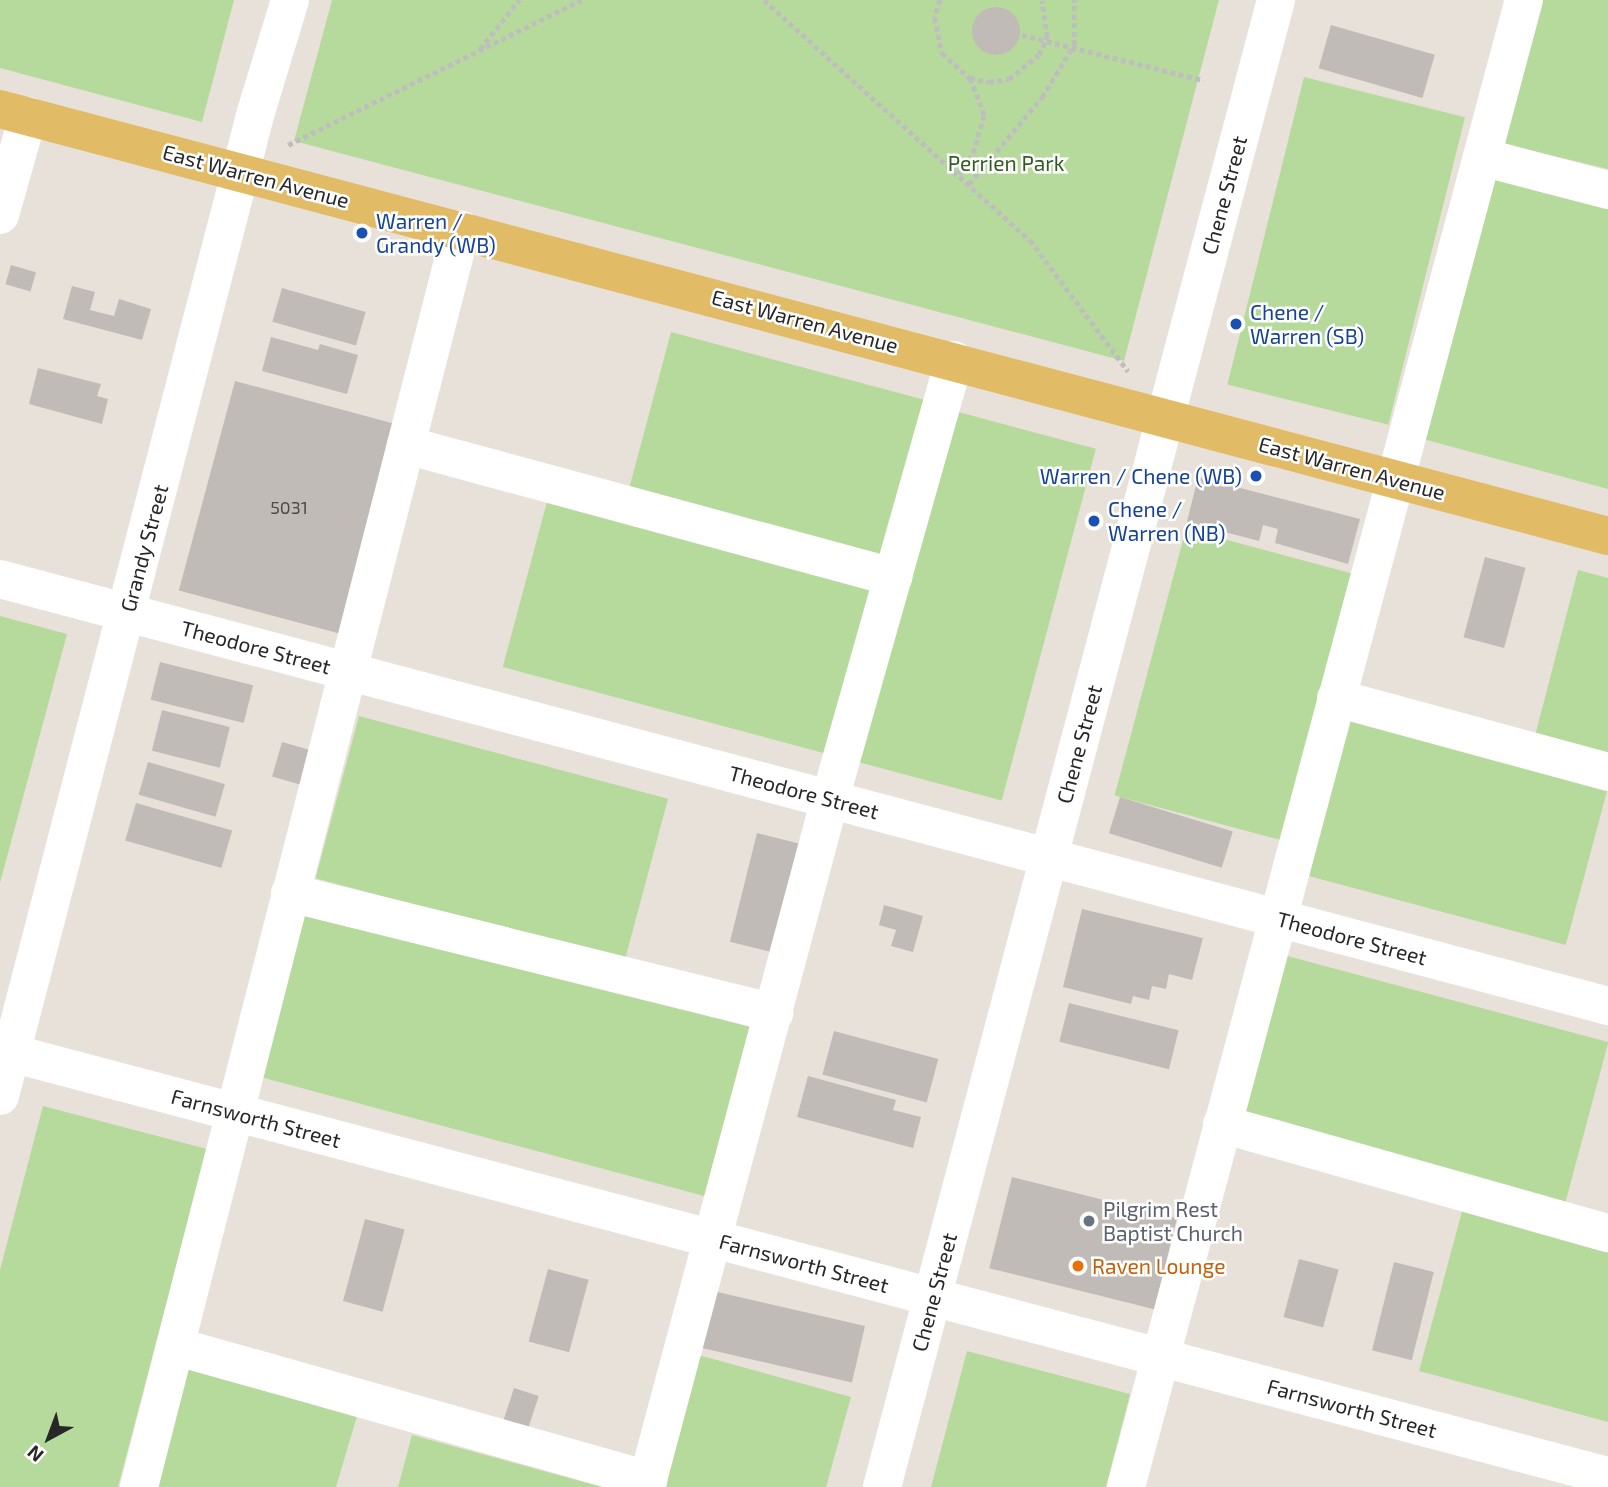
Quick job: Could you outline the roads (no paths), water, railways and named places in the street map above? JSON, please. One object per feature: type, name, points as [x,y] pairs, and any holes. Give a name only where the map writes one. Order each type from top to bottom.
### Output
[{"type":"main road","name":"East Warren Avenue","points":[[14,113],[954,360],[1608,536]]},
{"type":"street","name":"Grandy Street","points":[[0,1096],[6,1052],[128,613],[242,173],[290,0]]},
{"type":"street","name":"Chene Street","points":[[882,1487],[1276,0]]},
{"type":"street","points":[[1126,1487],[1276,917],[1524,0]]},
{"type":"street","points":[[0,215],[14,113]]},
{"type":"street","points":[[1482,157],[1608,190]]},
{"type":"street","points":[[139,1487],[461,230]]},
{"type":"street","points":[[174,1346],[647,1484],[830,799],[954,360]]},
{"type":"street","points":[[407,445],[892,577]]},
{"type":"street","name":"Theodore Street","points":[[0,579],[1608,1006]]},
{"type":"street","points":[[1336,698],[1608,772]]},
{"type":"street","points":[[290,893],[774,1013]]},
{"type":"street","name":"Farnsworth Street","points":[[6,1052],[1608,1476]]},
{"type":"street","points":[[1222,1124],[1608,1233]]},
{"type":"place","name":"Warren / Grandy (WB)","points":[[362,233]]},
{"type":"place","name":"Chene / Warren (SB)","points":[[1236,324]]},
{"type":"place","name":"Warren / Chene (WB)","points":[[1256,476]]},
{"type":"place","name":"Chene / Warren (NB)","points":[[1094,521]]},
{"type":"place","name":"Pilgrim Rest Baptist Church","points":[[1089,1221]]},
{"type":"place","name":"Raven Lounge","points":[[1078,1266]]},
{"type":"park label","name":"Perrien Park","points":[[1006,163]]}]
